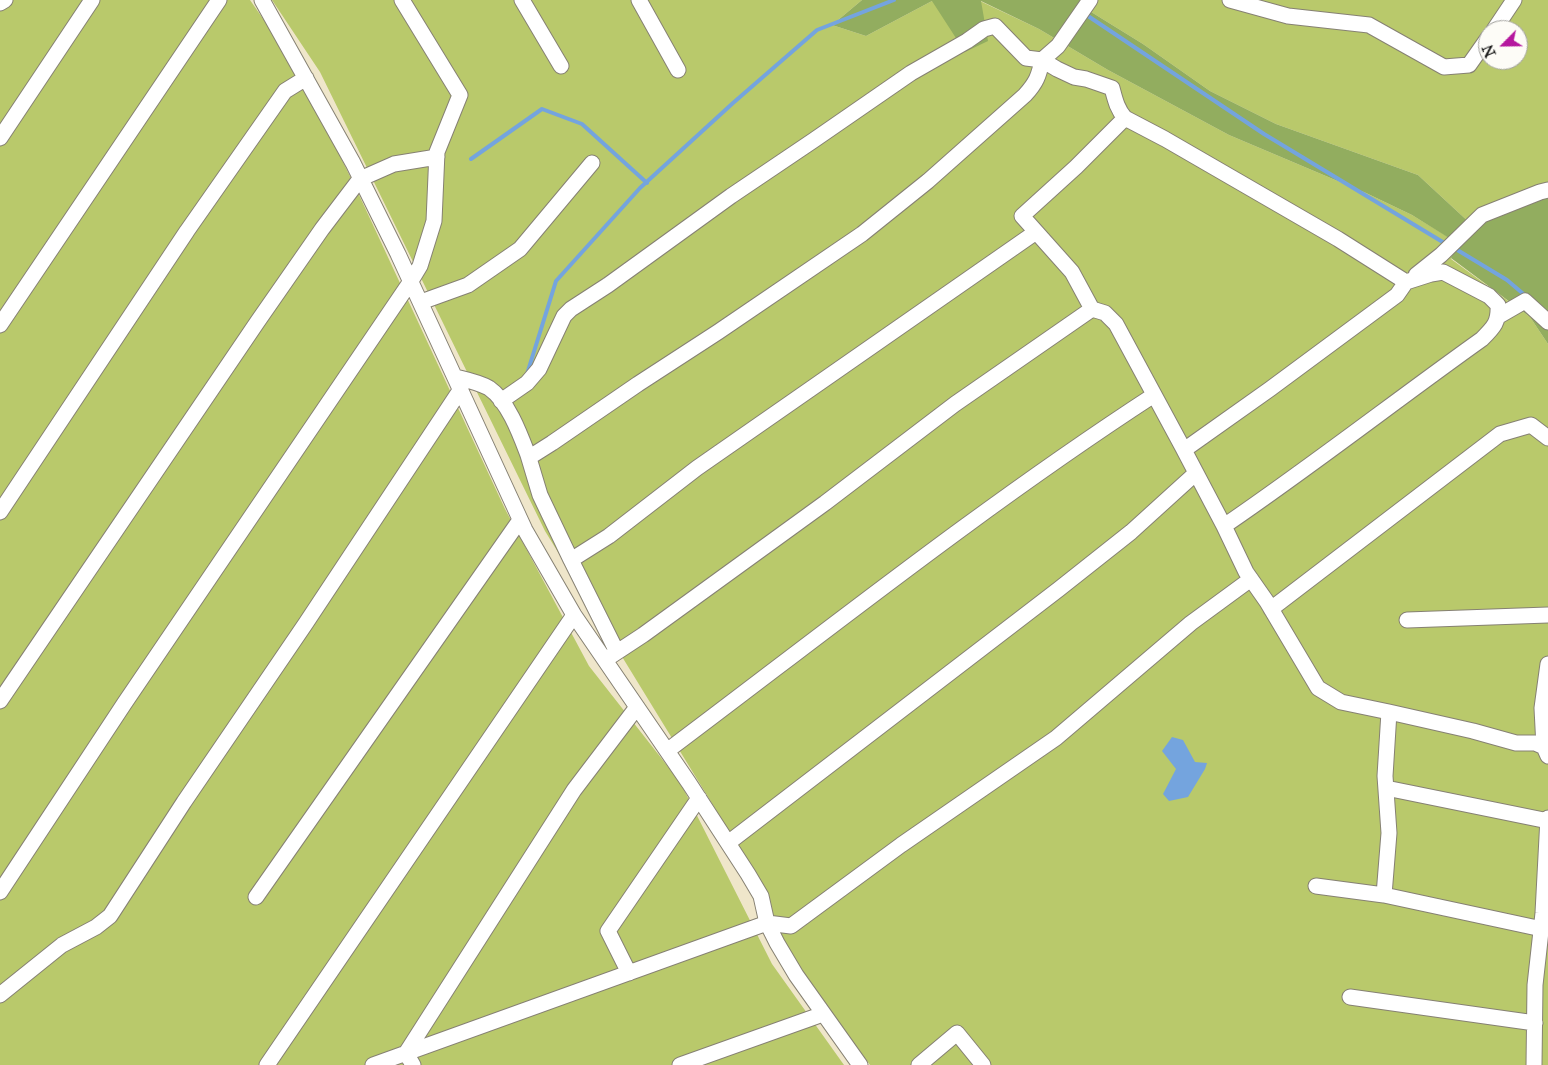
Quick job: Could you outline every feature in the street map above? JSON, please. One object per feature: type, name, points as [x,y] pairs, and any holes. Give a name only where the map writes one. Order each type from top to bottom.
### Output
[{"type":"lane","points":[[0,3],[5,0]]},
{"type":"lane","points":[[0,138],[92,0]]},
{"type":"lane","points":[[0,325],[219,0]]},
{"type":"lane","points":[[262,0],[360,179],[421,302],[520,520],[574,615],[611,656]]},
{"type":"lane","points":[[0,892],[420,266],[434,221],[437,152],[460,95],[402,0]]},
{"type":"lane","points":[[522,0],[561,66]]},
{"type":"lane","points":[[528,455],[533,455],[552,443],[869,228],[928,181],[1034,86],[1039,75],[1042,60],[1058,46],[1090,0]]},
{"type":"lane","points":[[1230,0],[1288,16],[1369,25],[1444,66],[1469,65],[1478,52]]},
{"type":"lane","points":[[1501,20],[1514,0]]},
{"type":"lane","points":[[645,2],[678,70]]},
{"type":"lane","points":[[501,401],[527,383],[539,369],[564,316],[571,309],[608,285],[731,196],[911,73],[967,41],[984,29],[995,26],[1026,58],[1042,60],[1074,77],[1086,78],[1112,88],[1120,113],[1125,118],[1165,139],[1322,230],[1406,282],[1443,272],[1489,296],[1498,305],[1499,316],[1493,328],[1482,339],[1297,475],[1224,526]]},
{"type":"lane","points":[[0,512],[187,231],[279,99],[285,91],[306,78]]},
{"type":"lane","points":[[1125,118],[1076,167],[1022,216],[1072,272],[1092,309],[1106,313],[1116,324],[1224,526],[1246,572],[1271,609],[1318,688],[1341,702],[1473,731],[1516,743],[1535,743],[1546,752]]},
{"type":"lane","points":[[0,702],[258,320],[360,179],[394,164],[436,157]]},
{"type":"lane","points":[[421,302],[468,285],[520,249],[592,163]]},
{"type":"lane","points":[[1184,450],[1278,384],[1398,295],[1406,282],[1441,255],[1482,216],[1548,190]]},
{"type":"lane","points":[[571,560],[609,536],[697,468],[1036,232]]},
{"type":"lane","points":[[1499,316],[1524,301],[1548,322]]},
{"type":"lane","points":[[611,656],[825,503],[955,404],[1092,309]]},
{"type":"lane","points":[[458,383],[476,382],[490,389],[501,401],[516,424],[540,495],[571,560],[611,656],[637,707],[748,874],[760,896],[767,923],[791,967],[860,1065]]},
{"type":"lane","points":[[0,995],[62,945],[96,927],[110,916],[184,802],[427,442],[458,383]]},
{"type":"lane","points":[[667,751],[950,537],[1084,440],[1154,394]]},
{"type":"lane","points":[[1271,609],[1500,434],[1531,425],[1548,438]]},
{"type":"lane","points":[[728,843],[1073,578],[1131,532],[1196,473]]},
{"type":"lane","points":[[256,898],[520,520]]},
{"type":"lane","points":[[373,1065],[409,1059],[629,973],[767,923],[791,926],[901,845],[1056,738],[1191,623],[1251,579]]},
{"type":"lane","points":[[267,1065],[574,615]]},
{"type":"lane","points":[[1407,620],[1548,615]]},
{"type":"lane","points":[[1546,752],[1542,708],[1548,664]]},
{"type":"lane","points":[[409,1059],[574,790],[637,707]]},
{"type":"lane","points":[[1384,895],[1389,833],[1385,776],[1389,712]]},
{"type":"lane","points":[[1386,788],[1548,819],[1542,929],[1535,985],[1534,1065]]},
{"type":"lane","points":[[629,973],[608,931],[699,798]]},
{"type":"lane","points":[[1316,886],[1384,895],[1542,929]]},
{"type":"lane","points":[[1350,997],[1535,1023]]},
{"type":"lane","points":[[680,1065],[823,1014]]},
{"type":"lane","points":[[919,1065],[957,1032],[983,1065]]},
{"type":"green space","points":[[0,0],[250,0],[298,69],[360,197],[505,509],[589,666],[680,782],[772,964],[844,1065],[0,1065]]},
{"type":"green space","points":[[272,0],[862,0],[832,25],[866,36],[932,1],[980,1],[1039,29],[1108,70],[1229,135],[1366,193],[1412,215],[1458,243],[1451,259],[1530,317],[1548,344],[1548,1065],[870,1065],[785,949],[716,810],[545,531],[320,72]]},
{"type":"green space","points":[[862,0],[1084,0],[1088,10],[1143,44],[1210,91],[1276,124],[1418,175],[1472,225],[1548,193],[1548,344],[1530,317],[1451,258],[1457,243],[1412,215],[1366,193],[1229,135],[1108,70],[1039,29],[981,1],[988,41],[965,52],[932,1],[866,36],[832,25]]},
{"type":"green space","points":[[1084,0],[1548,0],[1548,193],[1472,225],[1418,175],[1276,124],[1210,91],[1143,44],[1088,10]]},
{"type":"water","points":[[1172,737],[1183,740],[1195,762],[1207,763],[1188,797],[1169,801],[1163,794],[1176,769],[1162,751]]},
{"type":"waterway","points":[[527,374],[556,281],[640,188],[817,30],[894,0]]},
{"type":"waterway","points":[[1085,14],[1264,134],[1446,244]]},
{"type":"waterway","points":[[471,159],[542,109],[582,124],[647,183]]},
{"type":"waterway","points":[[1454,248],[1507,280],[1527,297]]}]
